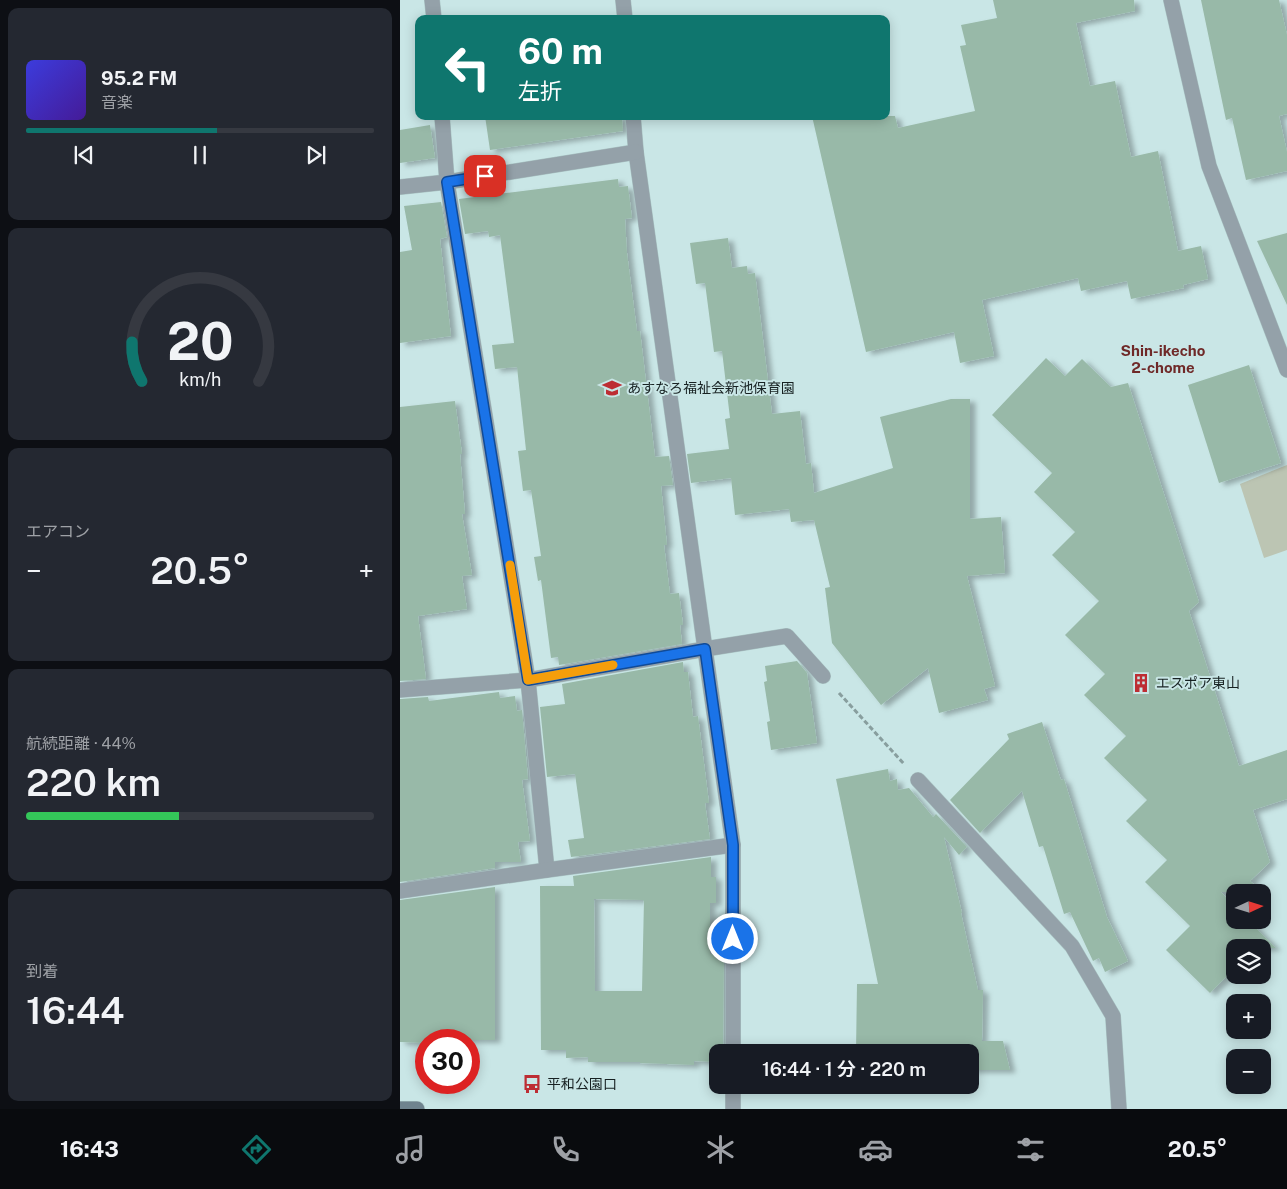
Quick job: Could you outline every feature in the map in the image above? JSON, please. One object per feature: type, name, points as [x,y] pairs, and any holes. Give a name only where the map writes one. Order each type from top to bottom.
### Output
[{"type":"street","points":[[432,0],[434,15]]},
{"type":"street","points":[[623,0],[625,15]]},
{"type":"street","points":[[1171,0],[1209,166],[1287,370]]},
{"type":"street","points":[[442,120],[447,182],[528,680],[547,870]]},
{"type":"street","points":[[633,120],[636,152],[733,845],[733,1044]]},
{"type":"street","points":[[400,187],[447,182],[636,152]]},
{"type":"street","points":[[400,690],[528,680],[787,636],[823,676]]},
{"type":"street","points":[[918,780],[1072,946],[1113,1016],[1118,1109]]},
{"type":"street","points":[[400,891],[733,845]]},
{"type":"street","points":[[733,1094],[733,1109]]},
{"type":"street","points":[[400,1109],[417,1109]]},
{"type":"path","points":[[823,676],[918,780]]},
{"type":"green space","points":[[1287,465],[1287,550],[1264,558],[1240,484]]},
{"type":"building","points":[[993,0],[1134,0],[1135,11],[1076,23],[1090,86],[1115,81],[1131,157],[1158,151],[1178,251],[1201,246],[1208,279],[1183,285],[1184,288],[1131,299],[1127,281],[1081,291],[1078,278],[982,300],[994,356],[960,363],[954,332],[866,352],[813,120],[890,120],[890,116],[895,116],[898,128],[975,111],[960,46],[966,45],[961,25],[997,18]]},
{"type":"building","points":[[1201,0],[1279,0],[1287,35],[1287,114],[1279,116],[1287,152],[1287,171],[1246,180],[1232,118],[1226,120]]},
{"type":"building","points":[[486,120],[622,120],[623,131],[490,150]]},
{"type":"building","points":[[430,125],[435,158],[400,163],[400,130]]},
{"type":"building","points":[[618,179],[619,187],[628,186],[632,218],[625,219],[627,253],[637,331],[640,331],[655,457],[669,456],[673,485],[661,486],[667,545],[664,545],[670,594],[679,593],[683,625],[680,625],[682,644],[559,665],[558,657],[551,658],[541,580],[538,581],[534,557],[541,556],[531,490],[523,491],[518,451],[526,450],[517,367],[495,369],[492,345],[514,343],[500,235],[489,237],[488,231],[465,234],[459,199]]},
{"type":"building","points":[[441,202],[447,237],[440,239],[451,336],[400,343],[400,252],[412,250],[404,206]]},
{"type":"building","points":[[1287,233],[1287,305],[1257,241]]},
{"type":"building","points":[[728,238],[732,268],[747,266],[748,274],[755,273],[772,414],[800,411],[806,464],[811,463],[814,493],[893,468],[880,417],[951,399],[970,399],[970,519],[1001,517],[1005,573],[967,576],[995,686],[984,689],[988,700],[939,713],[928,668],[881,705],[832,643],[825,588],[830,587],[814,520],[791,522],[789,509],[735,515],[731,478],[691,483],[687,454],[729,449],[725,419],[730,418],[722,351],[714,352],[705,283],[696,284],[690,243]]},
{"type":"building","name":"エスポア東山","points":[[1046,358],[1065,376],[1082,359],[1111,387],[1128,383],[1199,602],[1189,611],[1239,766],[1287,750],[1287,799],[1253,810],[1270,862],[1250,881],[1254,884],[1226,884],[1226,892],[1221,892],[1226,897],[1226,929],[1257,929],[1267,939],[1226,939],[1226,977],[1210,993],[1166,950],[1190,926],[1145,882],[1167,860],[1126,821],[1147,800],[1104,758],[1126,736],[1084,695],[1105,674],[1065,635],[1099,601],[1052,555],[1075,532],[1034,492],[1052,473],[992,415]]},
{"type":"building","points":[[1249,365],[1281,463],[1219,483],[1188,385]]},
{"type":"building","points":[[455,401],[462,454],[460,454],[465,514],[462,514],[472,575],[462,576],[467,609],[418,616],[426,679],[400,681],[400,407]]},
{"type":"building","points":[[797,661],[807,673],[817,743],[771,750],[767,722],[770,721],[764,682],[767,681],[765,666]]},
{"type":"building","points":[[683,662],[684,672],[688,672],[693,717],[698,716],[709,803],[705,803],[710,839],[571,857],[568,840],[584,838],[575,774],[547,777],[540,707],[565,704],[562,684]]},
{"type":"building","points":[[499,692],[500,698],[515,696],[517,711],[522,710],[528,779],[522,780],[530,841],[518,842],[521,862],[495,862],[495,868],[400,882],[400,699],[428,697],[429,701]]},
{"type":"building","points":[[1042,722],[1061,780],[1064,779],[1107,917],[1128,961],[1105,972],[1099,958],[1093,961],[1070,912],[1064,914],[1043,846],[1039,847],[1022,791],[980,833],[950,800],[1009,739],[1007,734]]},
{"type":"building","points":[[888,769],[890,781],[897,779],[898,790],[909,788],[933,817],[936,814],[967,847],[959,855],[944,837],[978,990],[983,990],[982,1041],[1003,1041],[1010,1070],[979,1070],[979,1044],[856,1044],[857,984],[878,984],[836,779]]},
{"type":"building","points":[[711,857],[711,877],[716,877],[716,903],[710,903],[710,954],[724,954],[723,1044],[709,1044],[709,1062],[694,1061],[694,1065],[588,1062],[588,1057],[566,1058],[566,1050],[541,1050],[540,886],[574,886],[573,876]],"holes":[[[594,899],[644,900],[642,991],[595,991]]]},
{"type":"building","points":[[495,887],[495,1040],[480,1040],[480,1029],[415,1029],[415,1043],[400,1042],[400,900]]},
{"type":"slow traffic","points":[[510,565],[528,680],[613,665]]},
{"type":"place","name":"あすなろ福祉会新池保育園","points":[[612,388]]},
{"type":"place","name":"エスポア東山","points":[[1141,683]]},
{"type":"place","name":"平和公園口","points":[[532,1084]]},
{"type":"district","name":"Shin-ikecho 2-chome","points":[[1163,358]]},
{"type":"route","points":[[485,176],[447,182],[528,680],[705,649],[733,845],[733,939]]}]
